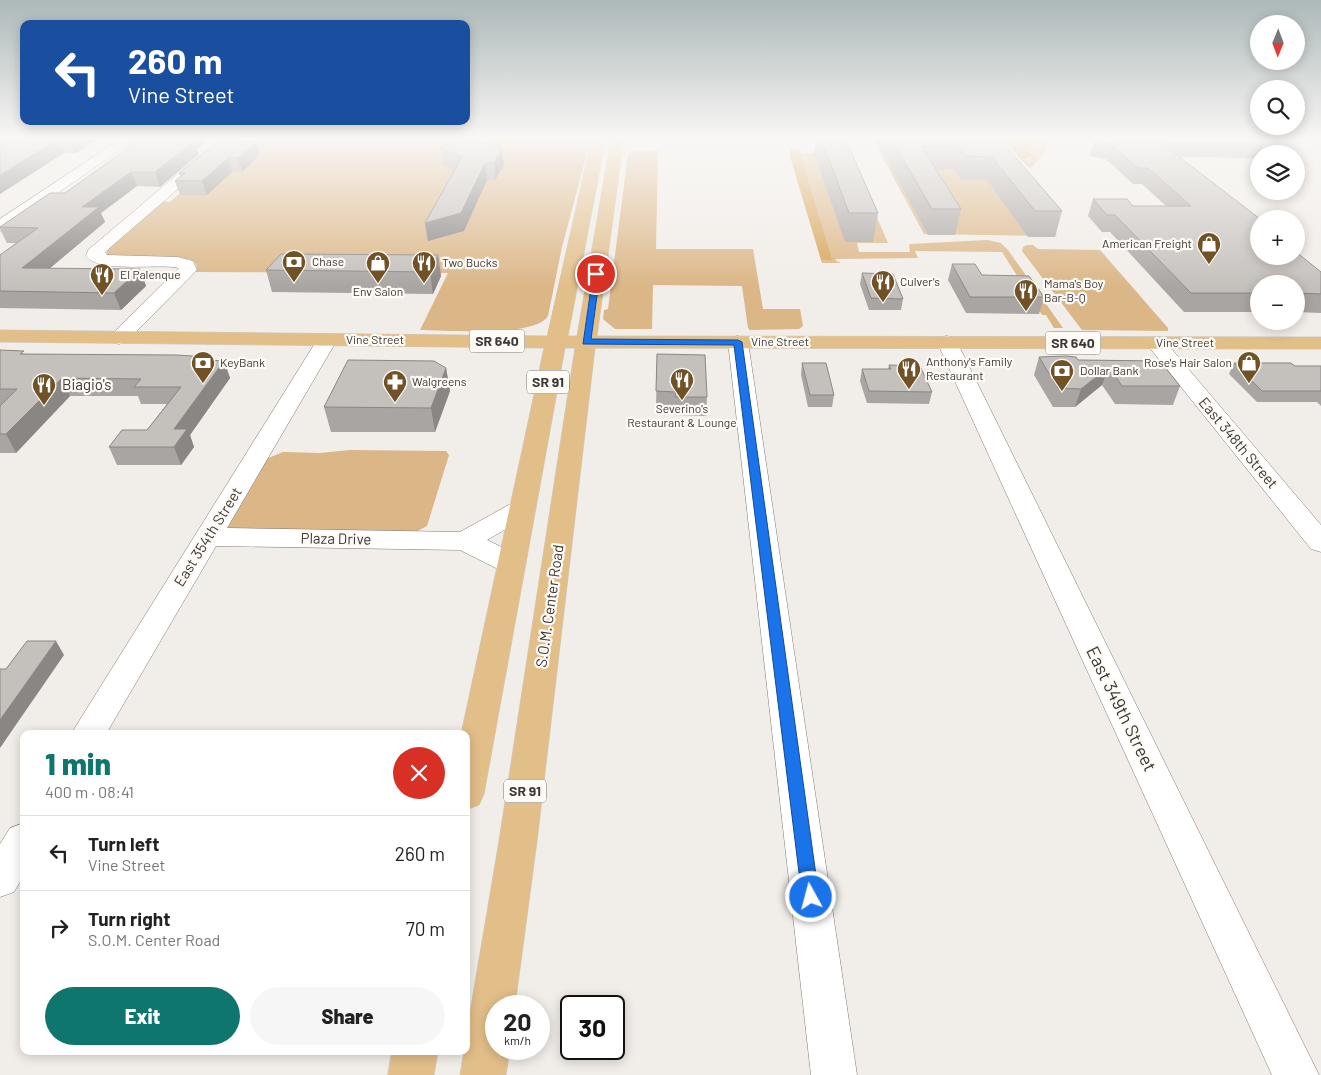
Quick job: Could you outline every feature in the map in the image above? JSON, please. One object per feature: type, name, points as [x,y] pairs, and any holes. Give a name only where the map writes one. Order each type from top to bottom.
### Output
[{"type":"main road","name":"S.O.M. Center Road","points":[[483,1075],[518,841],[571,342],[592,188]]},
{"type":"main road","name":"S.O.M. Center Road","points":[[470,774],[523,508],[571,342],[606,188]]},
{"type":"main road","name":"Vine Street","points":[[0,336],[571,342],[1321,343]]},
{"type":"main road","points":[[410,1075],[414,1055]]},
{"type":"street","points":[[0,226],[56,188]]},
{"type":"street","points":[[119,338],[188,270],[187,265],[178,262],[105,260],[95,256],[97,250],[169,188]]},
{"type":"street","name":"East 354th Street","points":[[90,730],[327,340]]},
{"type":"street","points":[[738,342],[834,1075]]},
{"type":"street","name":"East 349th Street","points":[[947,342],[1296,1075]]},
{"type":"street","name":"East 348th Street","points":[[1156,343],[1321,543]]},
{"type":"street","points":[[465,541],[523,508]]},
{"type":"street","name":"Plaza Drive","points":[[207,537],[465,541],[512,564]]},
{"type":"street","points":[[0,879],[20,846]]},
{"type":"shaded area","points":[[186,188],[578,188],[562,247],[548,316],[540,323],[526,327],[489,331],[420,330],[448,273],[194,272],[197,267],[189,259],[107,255],[107,250],[159,201],[170,202]]},
{"type":"shaded area","points":[[624,188],[657,188],[656,249],[753,249],[763,309],[800,309],[803,326],[799,329],[750,330],[748,328],[742,286],[653,285],[652,329],[615,329],[603,319],[604,310],[608,309]]},
{"type":"shaded area","points":[[800,188],[811,188],[832,258],[836,258],[821,260]]},
{"type":"shaded area","points":[[811,188],[864,188],[888,243],[857,243],[859,252],[910,252],[910,244],[987,240],[1001,243],[1008,250],[1063,328],[1054,328],[1046,315],[1042,315],[1002,252],[915,251],[918,258],[835,260],[841,263],[822,263],[821,260],[832,260],[835,258],[832,258]]},
{"type":"shaded area","points":[[899,188],[1019,188],[1057,236],[924,234]]},
{"type":"shaded area","points":[[1033,245],[1038,249],[1100,250],[1168,328],[1168,331],[1082,330],[1022,251],[1023,247]]},
{"type":"shaded area","points":[[350,450],[446,451],[449,455],[427,526],[414,533],[231,530],[227,526],[266,459],[283,452],[320,453]]},
{"type":"building","points":[[72,188],[108,188],[82,207],[99,207],[22,268],[140,269],[114,293],[0,291],[0,255],[38,228],[0,227],[50,193],[65,193]]},
{"type":"building","points":[[445,188],[473,188],[461,213],[425,223]]},
{"type":"building","points":[[840,188],[867,188],[878,213],[849,213]]},
{"type":"building","points":[[920,188],[948,188],[961,209],[932,209]]},
{"type":"building","points":[[1017,188],[1042,188],[1062,211],[1035,211]]},
{"type":"building","points":[[1171,188],[1220,188],[1250,211],[1250,265],[1305,265],[1305,259],[1321,272],[1321,294],[1305,293],[1305,275],[1250,275],[1250,293],[1191,293],[1115,215],[1107,215],[1093,199],[1127,199],[1133,206],[1191,206]]},
{"type":"building","points":[[281,254],[438,255],[430,272],[266,270]]},
{"type":"building","points":[[952,264],[975,264],[982,275],[1029,276],[1044,297],[970,297]]},
{"type":"building","points":[[862,273],[893,274],[903,299],[871,298]]},
{"type":"building","points":[[0,350],[24,351],[20,354],[176,355],[210,357],[208,360],[224,361],[174,429],[187,429],[174,447],[109,447],[122,430],[147,430],[181,387],[134,387],[141,379],[62,378],[6,434],[0,434],[0,406],[17,389],[0,389]]},
{"type":"building","points":[[657,354],[705,355],[707,397],[675,397],[676,392],[656,391]]},
{"type":"building","points":[[1039,357],[1076,357],[1078,360],[1160,361],[1180,386],[1122,386],[1109,367],[1081,389],[1058,388]]},
{"type":"building","points":[[348,360],[434,361],[446,368],[431,408],[324,407]]},
{"type":"building","points":[[802,363],[826,363],[834,395],[810,395]]},
{"type":"building","points":[[1234,363],[1291,363],[1295,366],[1321,366],[1321,391],[1262,391]]},
{"type":"building","points":[[889,365],[920,366],[932,392],[869,391],[862,369],[891,369]]},
{"type":"building","points":[[27,641],[56,641],[0,720],[0,669],[6,669]]},
{"type":"place","name":"American Freight","points":[[1209,265]]},
{"type":"place","name":"Chase","points":[[294,283]]},
{"type":"place","name":"Env Salon","points":[[378,284]]},
{"type":"place","name":"Two Bucks","points":[[424,284]]},
{"type":"place","name":"El Palenque","points":[[102,296]]},
{"type":"place","name":"Culver's","points":[[883,303]]},
{"type":"place","name":"Mama's Boy Bar-B-Q","points":[[1026,312]]},
{"type":"place","name":"KeyBank","points":[[203,384]]},
{"type":"place","name":"Rose's Hair Salon","points":[[1249,384]]},
{"type":"place","name":"Anthony's Family Restaurant","points":[[909,390]]},
{"type":"place","name":"Dollar Bank","points":[[1062,392]]},
{"type":"place","name":"Severino's Restaurant & Lounge","points":[[682,401]]},
{"type":"place","name":"Walgreens","points":[[395,403]]},
{"type":"place","name":"Biagio's","points":[[44,406]]},
{"type":"route","points":[[596,274],[586,342],[738,342],[811,897]]}]
